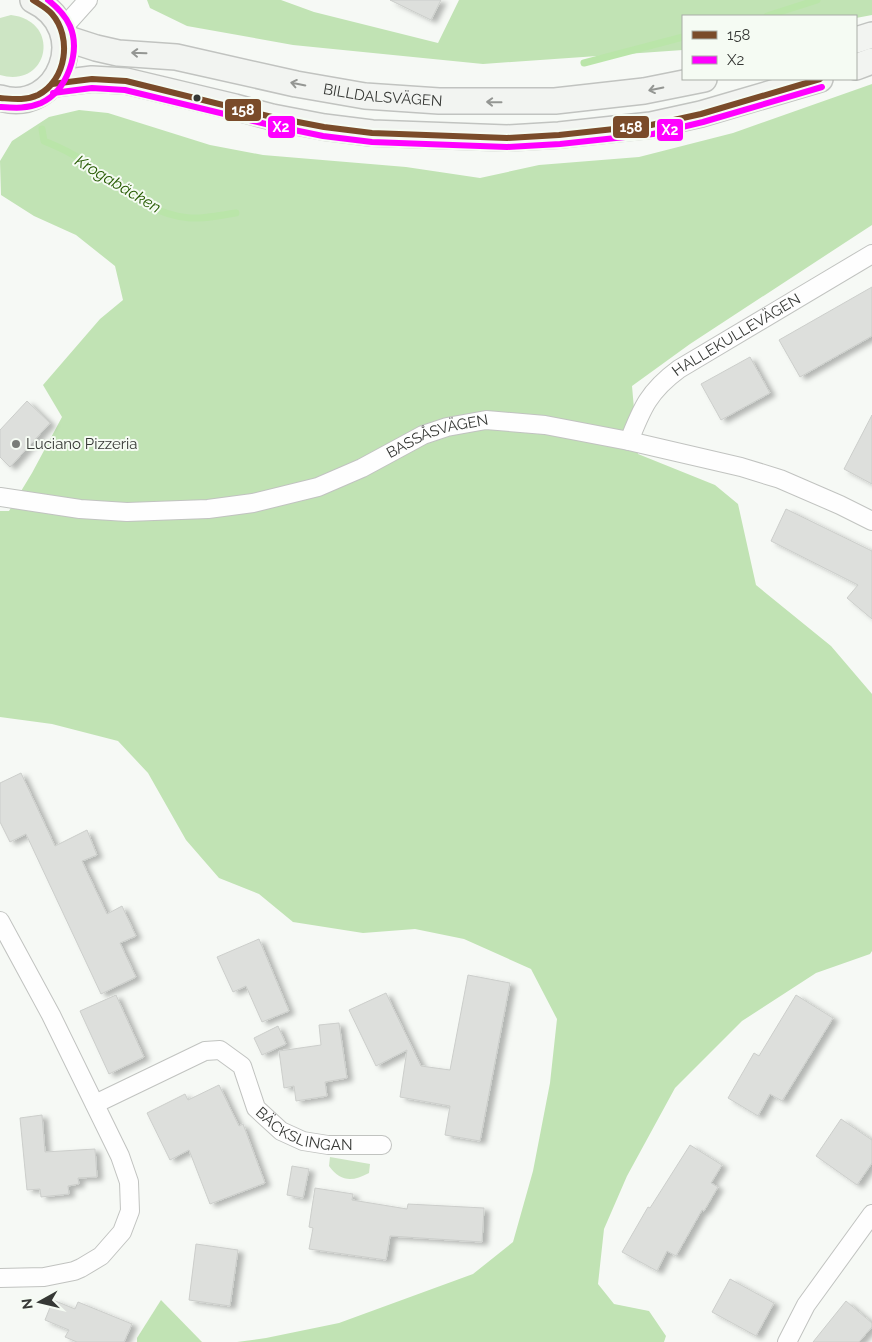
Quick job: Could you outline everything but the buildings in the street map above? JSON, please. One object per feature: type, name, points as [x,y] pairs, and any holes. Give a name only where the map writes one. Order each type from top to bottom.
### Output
[{"type":"street","points":[[0,114],[12,99],[39,94],[52,84],[61,70],[66,54],[63,34],[50,11],[33,0]]},
{"type":"street","points":[[63,34],[88,0]]},
{"type":"street","name":"BILLDALSVÄGEN","points":[[63,34],[103,50],[118,53],[176,56],[296,84],[365,96],[439,101],[556,101],[644,91],[699,80]]},
{"type":"street","points":[[857,40],[872,35]]},
{"type":"street","points":[[857,67],[872,61]]},
{"type":"street","points":[[52,84],[92,79],[126,80],[272,117],[324,128],[462,138],[507,138],[559,136],[651,125],[701,114],[817,80]]},
{"type":"street","name":"HALLEKULLEVÄGEN","points":[[629,441],[642,407],[663,380],[872,254]]},
{"type":"street","name":"BASSÅSVÄGEN","points":[[0,497],[80,508],[127,512],[208,508],[253,503],[318,488],[423,435],[447,427],[486,420],[545,425],[629,441],[741,467],[780,480],[840,505],[872,521]]},
{"type":"street","points":[[0,921],[51,1015],[120,1156],[129,1182],[130,1211],[122,1232],[102,1256],[74,1271],[44,1277],[0,1278]]},
{"type":"street","name":"BÄCKSLINGAN","points":[[95,1104],[205,1051],[220,1050],[242,1066],[256,1108],[281,1131],[302,1141],[328,1145],[382,1145]]},
{"type":"street","points":[[787,1342],[806,1305],[872,1214]]},
{"type":"green space","points":[[147,0],[281,0],[314,12],[438,43],[459,0],[872,0],[872,15],[857,18],[857,15],[682,15],[682,50],[483,64],[293,45],[187,26],[150,8]]},
{"type":"green space","points":[[11,15],[27,20],[38,29],[43,40],[43,52],[38,64],[30,72],[17,77],[0,75],[0,18]]},
{"type":"green space","points":[[872,84],[872,225],[690,344],[632,386],[638,454],[715,485],[738,504],[756,585],[831,646],[872,694],[872,951],[870,954],[816,973],[742,1021],[675,1088],[627,1176],[604,1229],[598,1284],[614,1304],[649,1311],[666,1336],[664,1342],[237,1342],[339,1323],[473,1274],[513,1242],[533,1171],[550,1083],[557,1019],[531,969],[464,939],[415,929],[363,933],[293,922],[259,894],[219,878],[186,840],[148,773],[118,741],[52,724],[0,717],[0,511],[9,511],[62,417],[43,385],[100,319],[123,300],[115,266],[76,235],[34,216],[1,195],[0,161],[12,141],[49,117],[79,110],[108,113],[210,145],[263,155],[406,167],[480,178],[539,165],[639,157],[733,133]]},
{"type":"green space","points":[[330,1157],[370,1164],[369,1173],[352,1179],[342,1178],[329,1166]]},
{"type":"green space","points":[[161,1300],[202,1342],[137,1342],[137,1338]]},
{"type":"waterway","name":"Krogabäcken","points":[[770,15],[817,0]]},
{"type":"waterway","name":"Krogabäcken","points":[[584,63],[682,37]]},
{"type":"waterway","name":"Krogabäcken","points":[[42,129],[44,141],[85,162],[121,189],[147,205],[175,216],[190,218],[236,213]]},
{"type":"transit line","name":"158","points":[[0,98],[24,99],[38,95],[48,88],[60,69],[64,46],[58,23],[50,12],[33,0]]},
{"type":"transit line","name":"X2","points":[[0,107],[16,108],[41,103],[58,90],[65,80],[73,59],[73,36],[66,18],[48,0]]},
{"type":"transit line","name":"158","points":[[52,84],[92,79],[126,81],[272,117],[324,127],[372,133],[507,138],[559,135],[651,125],[701,114],[817,80]]},
{"type":"transit line","name":"X2","points":[[53,93],[92,88],[125,90],[323,136],[372,142],[507,147],[560,144],[653,134],[703,122],[822,87]]},
{"type":"place","name":"Luciano Pizzeria","points":[[16,444]]}]
